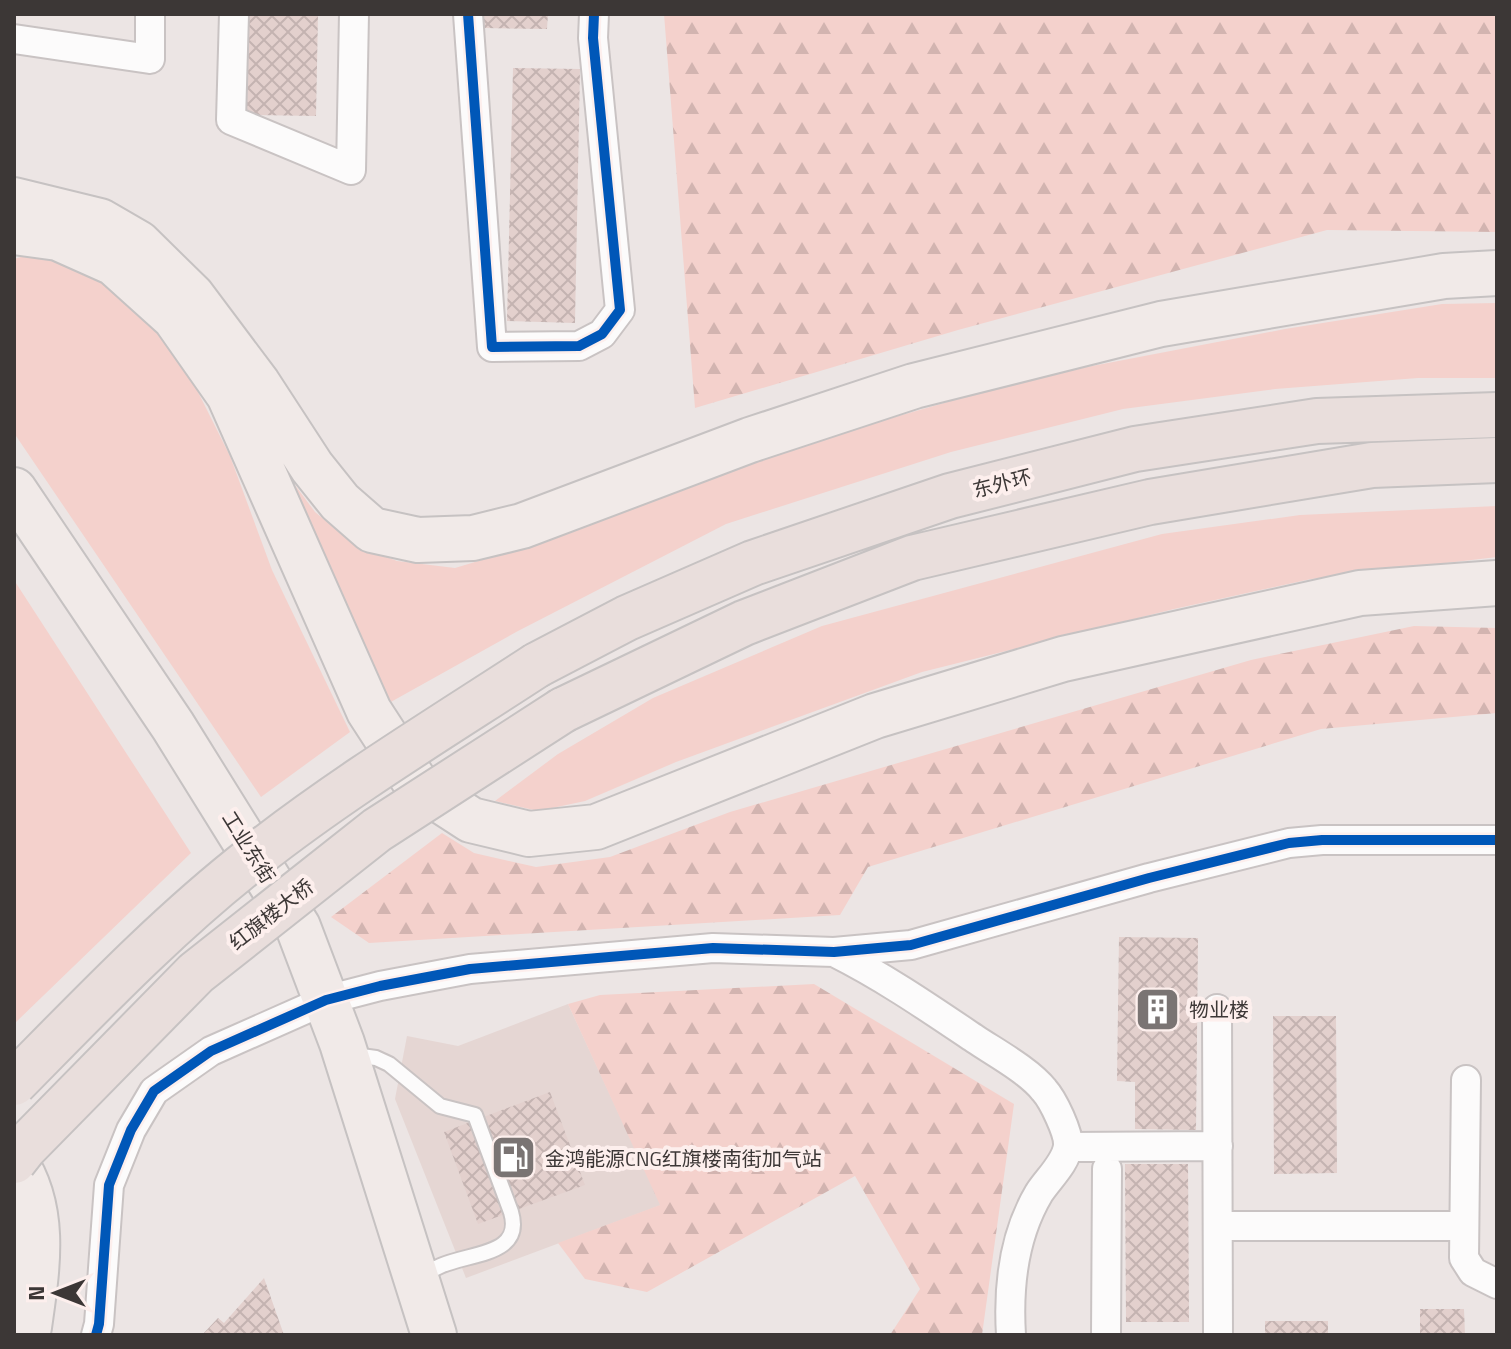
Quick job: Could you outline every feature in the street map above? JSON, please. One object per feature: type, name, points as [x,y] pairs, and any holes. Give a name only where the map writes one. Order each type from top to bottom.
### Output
[{"type":"highway","name":"东外环","points":[[14,1083],[147,949],[254,857],[360,781],[537,665],[627,618],[753,563],[950,496],[1135,449],[1317,421],[1497,415]]},
{"type":"highway","name":"红旗楼大桥","points":[[14,1160],[196,973],[377,830],[563,710],[744,623],[912,558],[1150,502],[1372,465],[1497,460]]},
{"type":"main road","points":[[14,200],[100,221],[138,243],[192,296],[340,502],[372,530],[418,540],[473,538],[522,526],[750,440],[914,386],[1161,324],[1444,276],[1497,273]]},
{"type":"main road","points":[[14,232],[58,238],[114,263],[175,318],[229,395],[369,711],[417,785],[471,820],[529,834],[596,827],[875,716],[1063,659],[1360,593],[1497,583]]},
{"type":"main road","name":"工业东街","points":[[14,490],[173,726],[298,927],[324,1054],[406,1335]]},
{"type":"main road","name":"工业东街","points":[[14,537],[157,746],[285,948],[345,1051],[434,1335]]},
{"type":"main road","points":[[14,1160],[26,1177],[37,1215],[38,1263],[26,1335]]},
{"type":"street","points":[[19,31],[150,59],[150,14]]},
{"type":"street","points":[[234,14],[231,120],[351,170],[354,14]]},
{"type":"street","points":[[468,14],[492,347],[579,346],[602,334],[620,310],[593,38],[594,14]]},
{"type":"street","points":[[96,1335],[107,1244],[109,1185],[131,1130],[154,1091],[211,1051],[316,1004],[380,986],[470,969],[713,948],[834,952],[911,945],[1149,878],[1289,843],[1322,840],[1497,840]]},
{"type":"street","points":[[834,952],[873,972],[1006,1059],[1044,1090],[1063,1126],[1068,1147],[1057,1169],[1038,1194],[1018,1242],[1009,1306],[1011,1335]]},
{"type":"street","points":[[1217,1009],[1218,1335]]},
{"type":"street","points":[[1466,1080],[1464,1258],[1473,1272],[1497,1284]]},
{"type":"street","points":[[1068,1147],[1218,1146]]},
{"type":"street","points":[[1106,1335],[1107,1169]]},
{"type":"street","points":[[1218,1226],[1463,1226]]},
{"type":"lane","points":[[345,1051],[389,1064],[440,1106],[475,1115],[515,1224],[513,1235],[505,1245],[435,1269],[424,1276],[420,1288]]},
{"type":"shaded area","points":[[568,1004],[661,1205],[466,1278],[395,1099],[407,1036],[458,1046]]},
{"type":"green space","points":[[664,14],[1497,14],[1497,232],[1327,230],[958,330],[695,408]]},
{"type":"green space","points":[[31,254],[80,268],[131,300],[187,370],[230,456],[272,570],[350,732],[261,797],[14,433],[14,259]]},
{"type":"green space","points":[[1497,303],[1497,378],[1418,378],[1275,389],[1123,409],[951,452],[726,524],[518,631],[389,703],[286,473],[315,512],[355,545],[397,561],[455,568],[528,546],[822,438],[1035,377],[1285,329],[1442,304]]},
{"type":"green space","points":[[1497,506],[1497,557],[1311,579],[1174,609],[922,672],[676,762],[585,801],[538,811],[495,801],[558,754],[653,698],[822,626],[1162,534],[1300,515]]},
{"type":"green space","points":[[14,580],[191,853],[14,1024]]},
{"type":"green space","points":[[1414,626],[1497,628],[1497,713],[1321,729],[868,867],[840,915],[369,943],[331,917],[442,833],[474,853],[536,867],[610,857],[730,812],[1251,660]]},
{"type":"green space","points":[[814,984],[1014,1104],[982,1335],[890,1335],[920,1289],[855,1176],[647,1292],[585,1279],[558,1243],[660,1205],[568,1004],[600,995]]},
{"type":"building","points":[[249,14],[318,14],[316,116],[246,115]]},
{"type":"building","points":[[484,14],[548,14],[547,29],[484,28]]},
{"type":"building","points":[[513,68],[580,69],[575,323],[507,321]]},
{"type":"building","name":"物业楼","points":[[1119,937],[1198,938],[1196,1130],[1135,1129],[1135,1082],[1117,1081]]},
{"type":"building","points":[[1273,1016],[1336,1016],[1337,1173],[1274,1174]]},
{"type":"building","points":[[550,1092],[585,1185],[478,1224],[444,1132]]},
{"type":"building","points":[[1125,1164],[1188,1164],[1189,1322],[1126,1322]]},
{"type":"building","points":[[264,1278],[284,1335],[202,1335],[218,1318],[224,1323]]},
{"type":"building","points":[[1420,1309],[1464,1309],[1465,1335],[1420,1335]]},
{"type":"building","points":[[1265,1321],[1328,1321],[1328,1335],[1265,1335]]},
{"type":"cycle path","points":[[468,14],[492,347],[579,346],[602,334],[620,310],[593,38],[594,14]]},
{"type":"cycle path","points":[[96,1335],[109,1185],[131,1130],[154,1091],[211,1051],[326,1000],[470,969],[713,948],[834,952],[911,945],[1149,878],[1289,843],[1322,840],[1497,840]]},
{"type":"place","name":"物业楼","points":[[1158,1009]]},
{"type":"place","name":"金鸿能源CNG红旗楼南街加气站","points":[[514,1158]]}]
